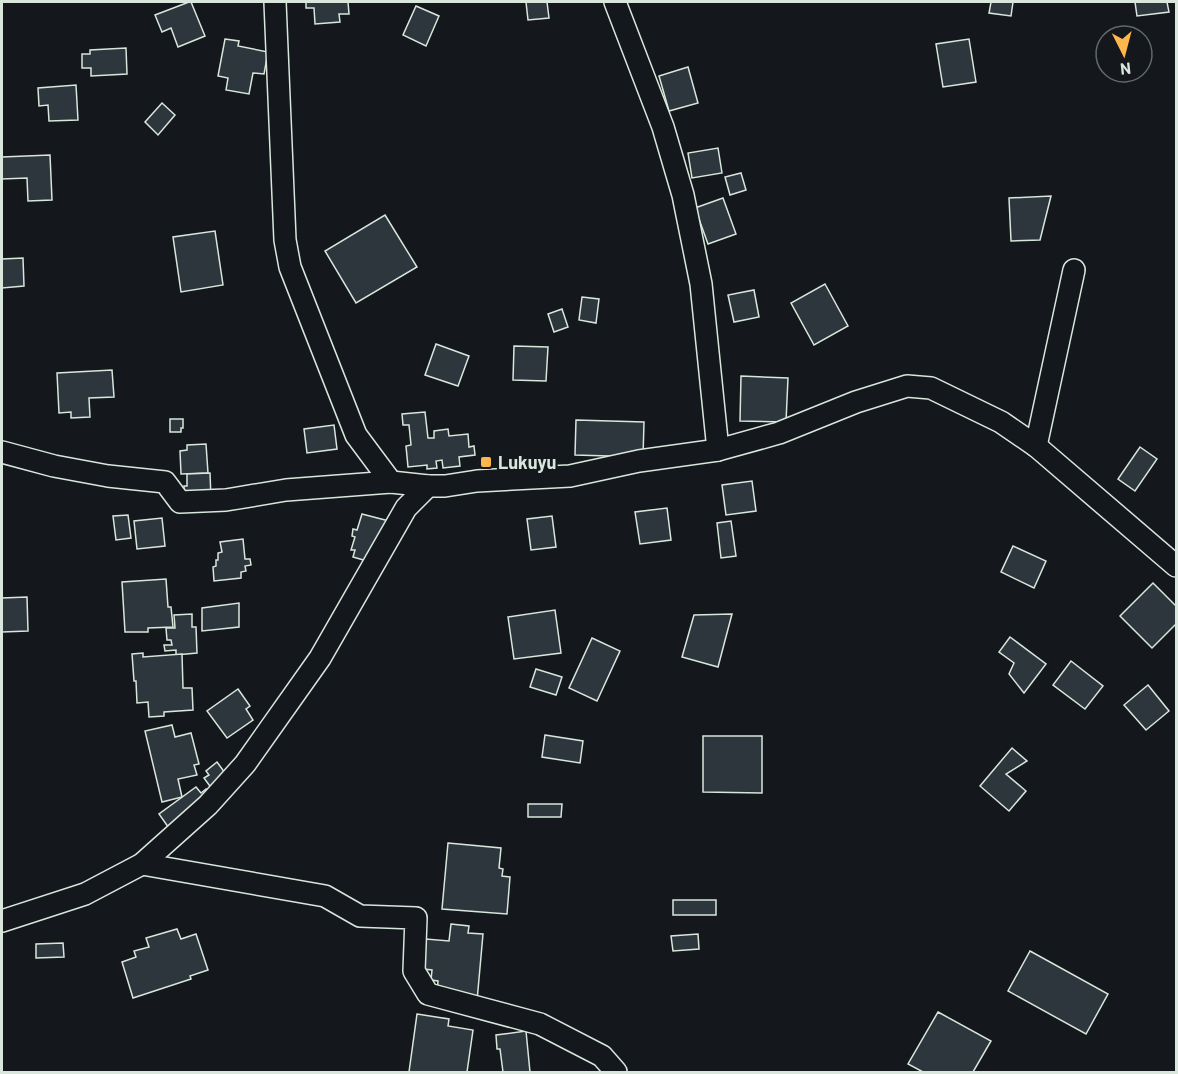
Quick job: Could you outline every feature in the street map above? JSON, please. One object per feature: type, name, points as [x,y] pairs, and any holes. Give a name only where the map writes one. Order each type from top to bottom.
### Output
[{"type":"street","points":[[275,2],[285,240],[290,267],[356,435],[391,482]]},
{"type":"street","points":[[615,2],[663,128],[682,195],[701,284],[718,450]]},
{"type":"street","points":[[1036,446],[1074,270]]},
{"type":"street","points":[[2,452],[54,466],[108,476],[165,482],[180,501],[225,500],[286,490],[391,482],[428,486],[570,476],[639,461],[718,450],[779,433],[856,402],[907,386],[931,388],[1001,422],[1036,446],[1176,566]]},
{"type":"street","points":[[2,921],[85,894],[142,864],[208,805],[245,764],[320,658],[406,508],[428,486]]},
{"type":"street","points":[[142,864],[325,896],[360,916],[416,918],[414,971],[428,994],[540,1024],[602,1056],[616,1072]]},
{"type":"building","points":[[191,2],[205,36],[178,47],[171,28],[162,32],[155,15]]},
{"type":"building","points":[[306,2],[348,2],[349,14],[339,14],[340,22],[315,24],[314,8],[306,8]]},
{"type":"building","points":[[526,2],[547,2],[549,18],[528,20]]},
{"type":"building","points":[[991,2],[1013,2],[1011,16],[989,13]]},
{"type":"building","points":[[1135,2],[1167,2],[1169,12],[1137,16]]},
{"type":"building","points":[[416,6],[439,16],[426,46],[403,35]]},
{"type":"building","points":[[225,39],[239,41],[238,46],[268,52],[264,74],[253,73],[249,94],[226,90],[228,78],[218,76]]},
{"type":"building","points":[[969,39],[976,82],[943,87],[936,44]]},
{"type":"building","points":[[126,48],[127,74],[91,76],[91,68],[82,68],[82,54],[90,54],[90,50]]},
{"type":"building","points":[[688,67],[698,103],[669,111],[659,76]]},
{"type":"building","points":[[76,85],[78,120],[49,121],[48,105],[39,106],[38,88]]},
{"type":"building","points":[[162,103],[175,115],[158,135],[145,122]]},
{"type":"building","points":[[718,148],[722,173],[692,178],[688,153]]},
{"type":"building","points":[[50,155],[52,200],[28,201],[27,178],[2,179],[2,157]]},
{"type":"building","points":[[741,173],[746,190],[730,195],[725,177]]},
{"type":"building","points":[[1051,196],[1040,240],[1011,241],[1009,198]]},
{"type":"building","points":[[723,198],[736,234],[708,244],[695,208]]},
{"type":"building","points":[[385,215],[417,267],[356,303],[325,251]]},
{"type":"building","points":[[215,231],[223,285],[181,292],[173,237]]},
{"type":"building","points":[[23,258],[24,286],[2,288],[2,259]]},
{"type":"building","points":[[825,284],[848,326],[814,345],[791,303]]},
{"type":"building","points":[[754,290],[759,317],[734,322],[728,295]]},
{"type":"building","points":[[582,297],[599,299],[596,323],[579,320]]},
{"type":"building","points":[[562,309],[568,327],[554,332],[548,314]]},
{"type":"building","points":[[436,344],[469,356],[458,386],[425,375]]},
{"type":"building","points":[[514,346],[548,347],[546,381],[513,380]]},
{"type":"building","points":[[112,370],[114,397],[89,398],[90,417],[71,418],[71,412],[59,413],[57,373]]},
{"type":"building","points":[[741,376],[788,378],[786,422],[740,421]]},
{"type":"building","points":[[425,412],[428,438],[434,438],[434,431],[448,429],[449,436],[468,434],[469,447],[474,446],[475,455],[459,457],[460,466],[443,468],[442,460],[436,461],[437,468],[427,469],[427,465],[408,467],[406,446],[411,445],[409,425],[403,425],[402,414]]},
{"type":"building","points":[[170,419],[183,419],[181,432],[170,432]]},
{"type":"building","points":[[576,420],[644,422],[643,457],[575,455]]},
{"type":"building","points":[[334,425],[337,449],[307,453],[304,429]]},
{"type":"building","points":[[206,444],[208,473],[181,474],[180,451],[187,450],[187,445]]},
{"type":"building","points":[[1140,447],[1157,459],[1135,491],[1118,479]]},
{"type":"building","points":[[210,473],[211,499],[184,500],[187,474]]},
{"type":"building","points":[[752,481],[756,511],[726,515],[722,485]]},
{"type":"building","points":[[667,508],[671,540],[640,544],[635,512]]},
{"type":"building","points":[[362,514],[389,521],[367,561],[353,557],[355,550],[351,550],[355,537],[352,536],[353,529],[357,530]]},
{"type":"building","points":[[128,515],[131,538],[116,540],[113,516]]},
{"type":"building","points":[[552,516],[556,547],[531,550],[527,519]]},
{"type":"building","points":[[162,518],[165,546],[137,549],[134,521]]},
{"type":"building","points":[[731,521],[736,556],[721,558],[717,523]]},
{"type":"building","points":[[243,539],[245,559],[250,559],[251,565],[245,566],[246,571],[241,572],[241,578],[214,581],[213,567],[216,566],[218,553],[222,552],[220,542]]},
{"type":"building","points":[[1013,546],[1046,561],[1034,588],[1001,572]]},
{"type":"building","points":[[166,579],[168,607],[171,607],[173,627],[148,628],[148,632],[125,632],[122,582]]},
{"type":"building","points":[[1153,583],[1176,606],[1176,624],[1152,648],[1120,616]]},
{"type":"building","points":[[27,597],[28,631],[2,632],[2,598]]},
{"type":"building","points":[[239,603],[239,627],[202,631],[202,608]]},
{"type":"building","points":[[555,610],[561,653],[514,659],[508,617]]},
{"type":"building","points":[[192,614],[192,627],[196,627],[197,653],[176,655],[176,650],[165,651],[164,645],[172,645],[171,640],[167,640],[166,628],[175,628],[174,615]]},
{"type":"building","points":[[732,614],[718,667],[682,657],[694,615]]},
{"type":"building","points":[[1010,637],[1046,664],[1024,693],[1009,674],[1014,663],[999,652]]},
{"type":"building","points":[[592,638],[620,651],[597,701],[569,688]]},
{"type":"building","points":[[143,653],[143,657],[182,654],[183,688],[192,688],[193,710],[164,712],[164,716],[149,717],[148,702],[137,703],[136,681],[134,681],[132,654]]},
{"type":"building","points":[[1071,661],[1103,686],[1085,709],[1053,685]]},
{"type":"building","points":[[536,669],[562,677],[556,695],[530,687]]},
{"type":"building","points":[[1148,685],[1169,711],[1146,730],[1124,705]]},
{"type":"building","points":[[238,689],[250,706],[246,709],[253,720],[227,738],[207,711]]},
{"type":"building","points":[[172,725],[175,737],[191,733],[199,764],[194,765],[197,775],[178,779],[182,797],[162,802],[145,731]]},
{"type":"building","points":[[545,735],[583,741],[580,763],[542,757]]},
{"type":"building","points":[[703,736],[762,736],[762,793],[703,792]]},
{"type":"building","points":[[1012,748],[1027,761],[1006,774],[1026,791],[1009,811],[980,786]]},
{"type":"building","points":[[217,762],[228,777],[212,789],[204,778],[209,775],[206,771]]},
{"type":"building","points":[[196,787],[201,793],[206,789],[210,794],[171,831],[159,814]]},
{"type":"building","points":[[528,804],[562,804],[561,817],[528,817]]},
{"type":"building","points":[[448,843],[501,848],[499,868],[503,869],[502,876],[510,877],[507,914],[442,909]]},
{"type":"building","points":[[673,900],[716,900],[716,915],[673,915]]},
{"type":"building","points":[[451,924],[469,926],[468,933],[483,934],[477,1001],[437,993],[438,981],[431,980],[432,970],[423,969],[426,939],[449,941]]},
{"type":"building","points":[[177,929],[181,939],[196,934],[208,970],[190,976],[191,979],[133,998],[122,962],[136,957],[134,951],[149,947],[146,938]]},
{"type":"building","points":[[698,934],[699,949],[673,951],[671,936]]},
{"type":"building","points":[[63,943],[64,957],[36,958],[36,944]]},
{"type":"building","points":[[1030,951],[1108,994],[1086,1034],[1008,991]]},
{"type":"building","points":[[938,1012],[991,1041],[973,1072],[923,1072],[908,1064]]},
{"type":"building","points":[[417,1014],[449,1019],[448,1026],[473,1030],[467,1072],[409,1072]]},
{"type":"building","points":[[526,1031],[530,1072],[503,1072],[496,1035]]},
{"type":"place","name":"Lukuyu","points":[[486,462]]}]
